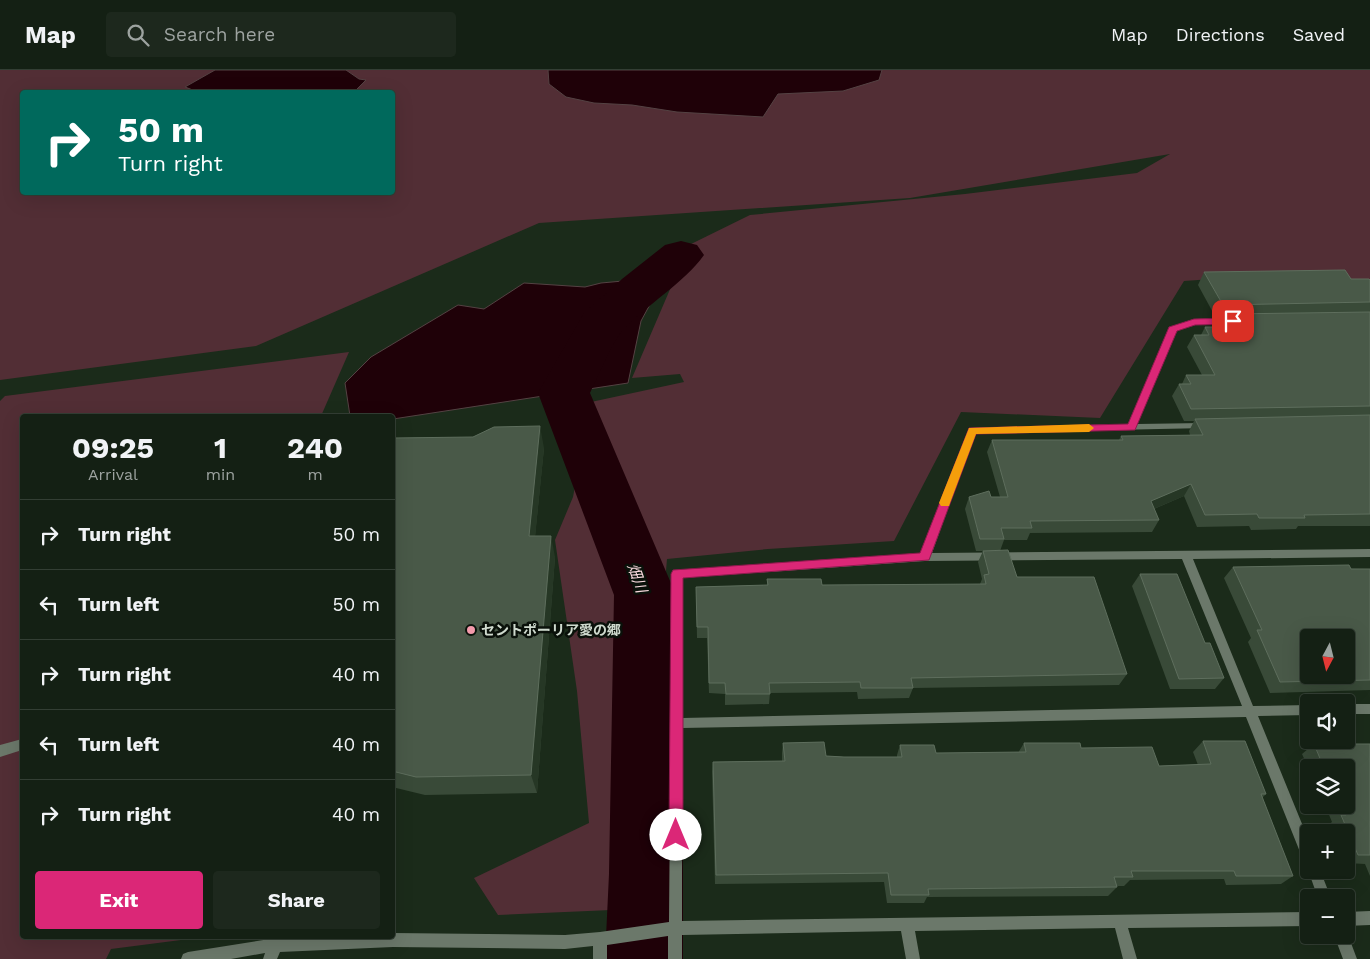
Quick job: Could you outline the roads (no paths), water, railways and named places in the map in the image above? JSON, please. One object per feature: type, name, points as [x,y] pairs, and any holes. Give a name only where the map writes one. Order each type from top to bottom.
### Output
[{"type":"street","points":[[1132,427],[1173,329],[1194,322],[1243,321]]},
{"type":"street","points":[[924,557],[972,430],[1211,426]]},
{"type":"street","points":[[675,959],[677,574],[924,557],[1370,553]]},
{"type":"street","points":[[1186,555],[1300,835]]},
{"type":"street","points":[[1355,709],[1370,709]]},
{"type":"street","points":[[677,723],[1300,710]]},
{"type":"street","points":[[0,750],[20,745]]},
{"type":"street","points":[[1355,919],[1370,918]]},
{"type":"street","points":[[188,959],[276,945],[393,940],[565,942],[675,928],[1300,919]]},
{"type":"street","points":[[1120,922],[1130,959]]},
{"type":"street","points":[[907,925],[913,959]]},
{"type":"street","points":[[600,939],[600,959]]},
{"type":"street","points":[[1344,944],[1350,959]]},
{"type":"street","points":[[270,959],[276,945]]},
{"type":"waterway","name":"畑川","points":[[644,959],[646,874],[645,595],[564,393],[601,324],[639,289],[681,255]]},
{"type":"place","name":"セントポーリア愛の郷","points":[[471,630]]}]
